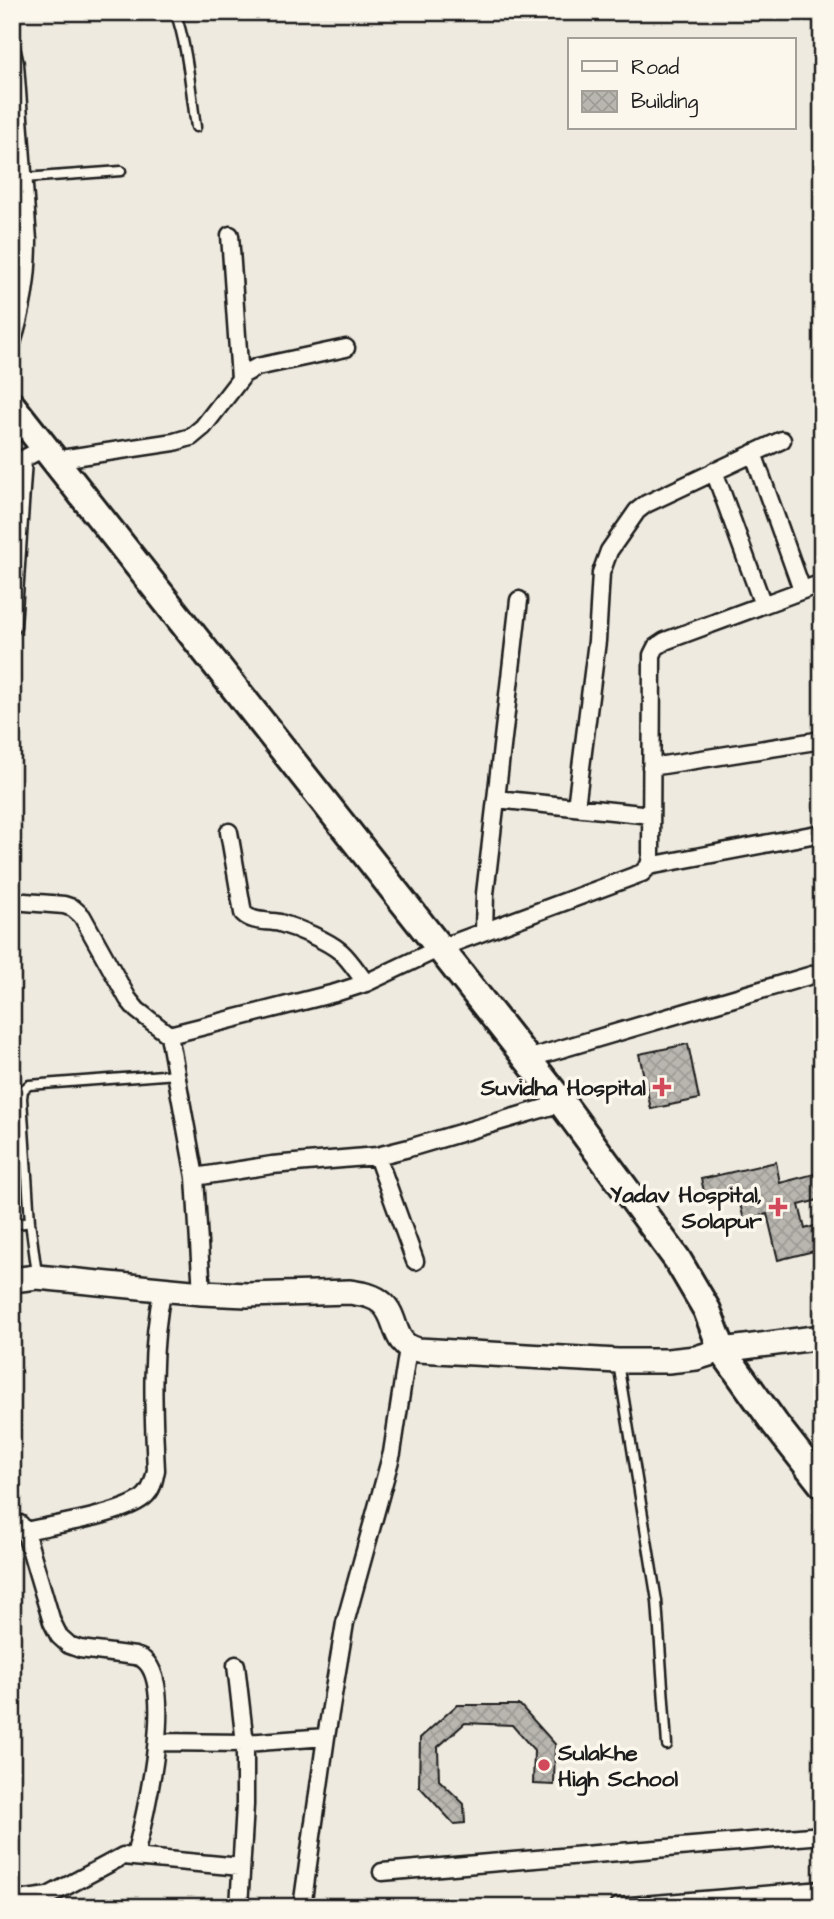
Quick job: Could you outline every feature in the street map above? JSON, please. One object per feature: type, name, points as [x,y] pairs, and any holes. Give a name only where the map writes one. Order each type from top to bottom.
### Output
[{"type":"main road","points":[[12,406],[33,456],[440,948],[562,1103],[677,1259],[707,1310],[722,1350],[822,1484]]},
{"type":"main road","points":[[12,1280],[37,1278],[247,1295],[350,1292],[367,1294],[386,1308],[400,1339],[408,1348],[618,1361],[668,1361],[722,1350],[822,1337]]},
{"type":"street","points":[[12,52],[28,240],[25,289],[12,343]]},
{"type":"street","points":[[230,235],[240,379]]},
{"type":"street","points":[[12,626],[33,456],[174,442],[191,437],[203,427],[240,379],[251,370],[265,364],[346,348]]},
{"type":"street","points":[[576,807],[604,562],[637,512],[646,504],[782,440]]},
{"type":"street","points":[[753,453],[802,590]]},
{"type":"street","points":[[714,471],[763,605]]},
{"type":"street","points":[[169,1035],[335,993],[484,930],[642,873],[649,866],[651,856],[652,655],[656,647],[665,641],[822,583]]},
{"type":"street","points":[[484,930],[485,894],[519,600]]},
{"type":"street","points":[[651,767],[822,740]]},
{"type":"street","points":[[496,799],[651,815]]},
{"type":"street","points":[[229,832],[243,913],[248,918],[281,924],[332,946],[342,953],[366,982]]},
{"type":"street","points":[[649,866],[822,833]]},
{"type":"street","points":[[12,901],[73,908],[82,916],[128,999],[169,1035],[195,1177],[202,1293]]},
{"type":"street","points":[[527,1059],[822,972]]},
{"type":"street","points":[[195,1177],[272,1165],[377,1156],[562,1103]]},
{"type":"street","points":[[377,1156],[415,1261]]},
{"type":"street","points":[[135,1856],[148,1800],[157,1742],[158,1698],[149,1666],[143,1659],[135,1656],[69,1645],[59,1636],[19,1526],[97,1515],[135,1504],[146,1495],[153,1484],[156,1470],[153,1381],[155,1333],[163,1288]]},
{"type":"street","points":[[302,1907],[345,1623],[392,1453],[408,1348]]},
{"type":"street","points":[[236,1665],[245,1743],[245,1805],[239,1907]]},
{"type":"street","points":[[157,1742],[245,1743],[326,1737]]},
{"type":"street","points":[[382,1872],[822,1835]]},
{"type":"street","points":[[12,1902],[37,1903],[123,1856],[241,1867]]},
{"type":"street","points":[[618,1907],[736,1901],[822,1890]]},
{"type":"lane","points":[[175,12],[183,42],[196,127]]},
{"type":"lane","points":[[23,178],[121,171]]},
{"type":"lane","points":[[37,1278],[30,1222],[23,1090],[29,1085],[177,1074]]},
{"type":"lane","points":[[12,1225],[30,1222]]},
{"type":"lane","points":[[618,1361],[657,1601],[667,1745]]},
{"type":"building","points":[[688,1044],[699,1099],[651,1109],[639,1054]]},
{"type":"building","points":[[776,1162],[780,1183],[822,1172],[822,1199],[799,1205],[805,1229],[817,1225],[822,1249],[778,1260],[767,1214],[744,1220],[736,1187],[705,1195],[701,1179]]},
{"type":"building","name":"Sulakhe High School","points":[[457,1705],[520,1705],[555,1744],[554,1785],[533,1784],[534,1750],[512,1725],[465,1723],[438,1747],[439,1780],[464,1804],[465,1823],[454,1824],[419,1786],[420,1738]]},
{"type":"place","name":"Suvidha Hospital","points":[[662,1087]]},
{"type":"place","name":"Yadav Hospital, Solapur","points":[[778,1207]]},
{"type":"place","name":"Sulakhe High School","points":[[544,1765]]}]
